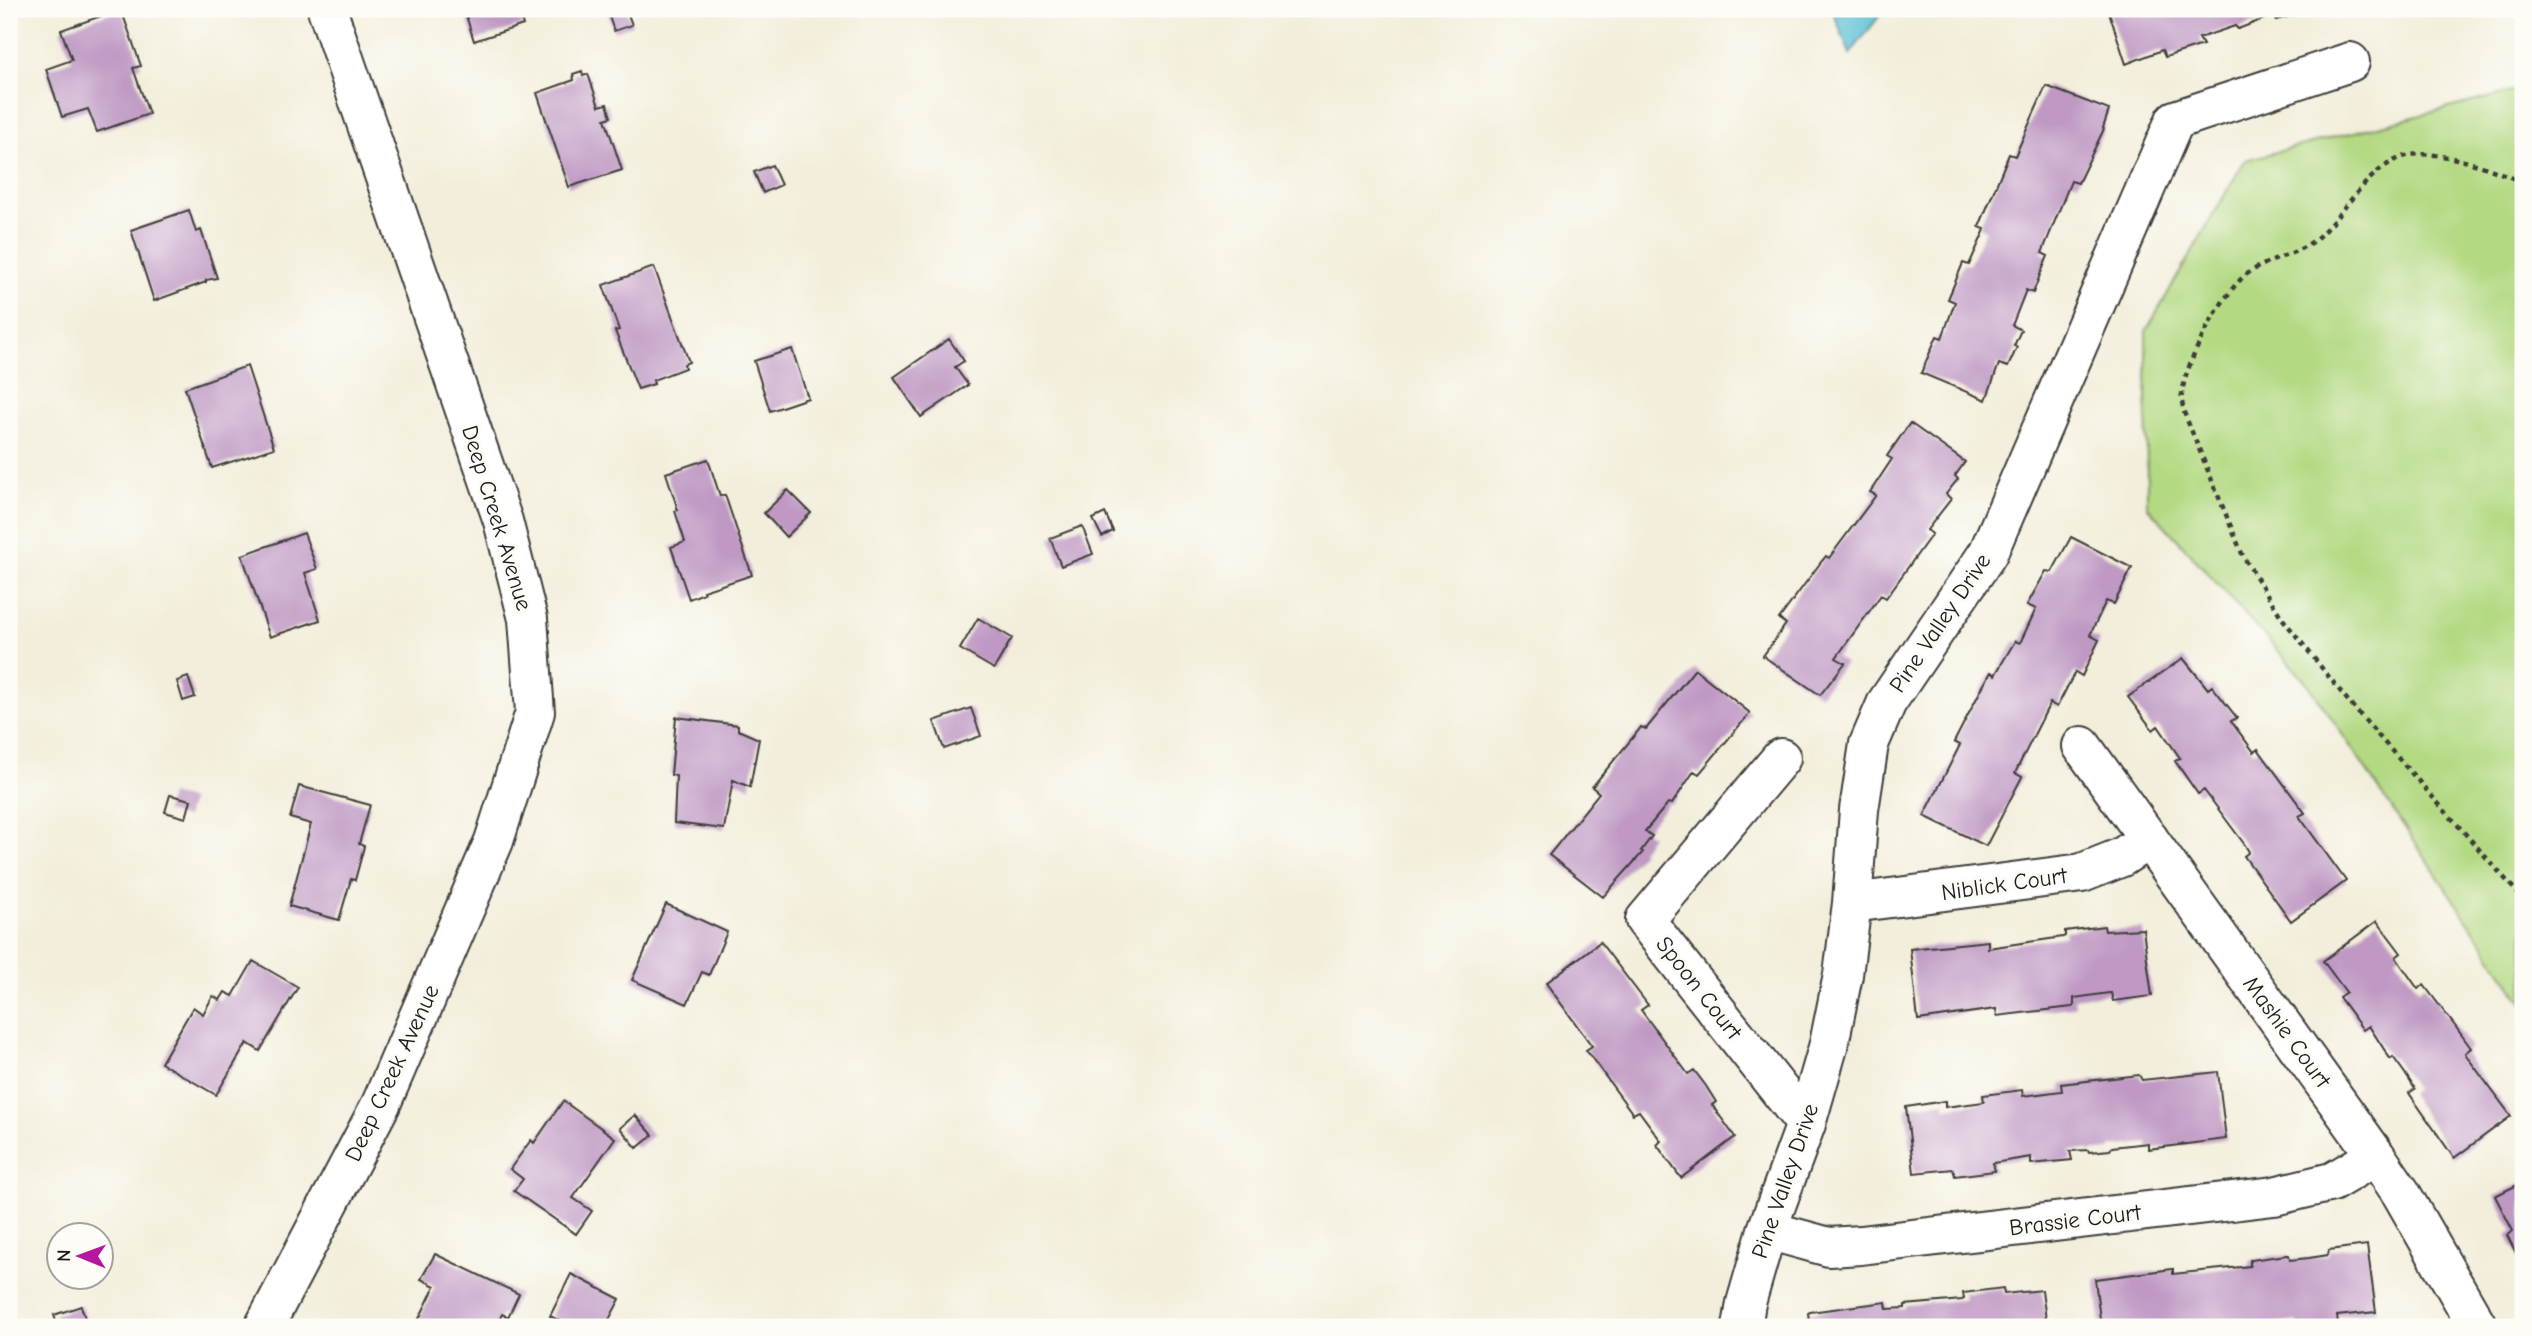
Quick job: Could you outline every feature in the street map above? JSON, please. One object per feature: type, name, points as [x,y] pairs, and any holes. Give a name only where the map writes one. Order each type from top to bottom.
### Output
[{"type":"street","name":"Deep Creek Avenue","points":[[264,1327],[381,1104],[494,841],[535,712],[528,619],[503,521],[327,9]]},
{"type":"street","name":"Pine Valley Drive","points":[[1742,1327],[1746,1303],[1767,1230],[1805,1124],[1829,1044],[1843,975],[1859,810],[1869,744],[1887,702],[1988,553],[2175,120],[2350,62]]},
{"type":"street","name":"Mashie Court","points":[[2082,746],[2376,1156],[2401,1193],[2478,1327]]},
{"type":"street","name":"Spoon Court","points":[[1782,758],[1645,920],[1805,1124]]},
{"type":"street","name":"Niblick Court","points":[[1852,903],[2082,873],[2122,857],[2148,839]]},
{"type":"street","name":"Brassie Court","points":[[1767,1230],[1829,1247],[1861,1245],[2274,1196],[2332,1182],[2376,1156]]},
{"type":"path","points":[[2523,183],[2492,170],[2442,156],[2408,156],[2384,165],[2319,237],[2248,273],[2236,283],[2207,327],[2193,355],[2182,393],[2183,410],[2243,556],[2282,618],[2353,707],[2523,899]]},
{"type":"green space","points":[[2523,89],[2523,1003],[2309,685],[2147,506],[2146,331],[2245,160]]},
{"type":"water","points":[[1832,9],[1885,9],[1850,54]]},
{"type":"building","points":[[121,9],[141,66],[133,68],[149,114],[97,132],[88,109],[62,117],[46,69],[72,60],[61,30]]},
{"type":"building","points":[[464,9],[518,9],[523,25],[474,41]]},
{"type":"building","points":[[626,9],[632,25],[614,31],[607,11]]},
{"type":"building","points":[[2108,9],[2314,10],[2276,20],[2274,15],[2238,29],[2235,26],[2199,38],[2203,45],[2165,57],[2162,50],[2126,64]]},
{"type":"building","points":[[582,71],[583,76],[588,74],[599,106],[607,104],[611,117],[605,119],[622,170],[569,187],[537,93],[574,80],[573,74]]},
{"type":"building","points":[[2046,86],[2109,110],[2104,129],[2078,183],[2071,181],[2042,253],[2048,256],[2033,293],[2026,290],[2012,325],[2021,330],[2014,346],[2017,347],[2008,367],[1999,364],[1986,400],[1921,373],[1937,336],[1942,338],[1955,302],[1948,299],[1963,263],[1969,265],[1983,234],[1985,229],[1979,227],[2009,154],[2015,156]]},
{"type":"building","points":[[772,165],[781,185],[763,193],[754,172]]},
{"type":"building","points":[[189,210],[196,232],[201,230],[217,278],[154,301],[131,230]]},
{"type":"building","points":[[654,267],[689,362],[684,364],[685,368],[638,389],[615,331],[619,330],[603,285]]},
{"type":"building","points":[[949,339],[964,361],[955,367],[968,385],[921,417],[894,377]]},
{"type":"building","points":[[792,349],[808,398],[770,411],[754,361]]},
{"type":"building","points":[[247,366],[274,448],[212,468],[185,388]]},
{"type":"building","points":[[1910,423],[1965,462],[1955,476],[1958,479],[1946,494],[1951,499],[1927,530],[1932,534],[1886,598],[1881,595],[1836,658],[1845,663],[1820,695],[1763,656],[1786,624],[1779,619],[1876,495],[1870,492],[1892,459],[1887,456]]},
{"type":"building","points":[[708,459],[720,496],[725,495],[752,575],[703,591],[704,593],[689,599],[671,547],[685,542],[666,473]]},
{"type":"building","points":[[788,490],[811,513],[786,537],[764,513]]},
{"type":"building","points":[[1105,513],[1113,531],[1102,537],[1093,519]]},
{"type":"building","points":[[1082,526],[1093,554],[1061,566],[1050,538]]},
{"type":"building","points":[[304,533],[317,569],[305,573],[320,620],[270,637],[242,555]]},
{"type":"building","points":[[2071,537],[2132,568],[2114,604],[2106,601],[2090,635],[2099,640],[2082,676],[2075,672],[2057,707],[2050,703],[2015,773],[2022,777],[1986,846],[1924,816],[1960,745],[1954,742],[1983,686],[1991,672],[1995,675],[2015,641],[2020,643],[2036,609],[2027,605],[2046,571],[2052,572]]},
{"type":"building","points":[[978,618],[1012,638],[994,669],[960,649]]},
{"type":"building","points":[[2183,658],[2208,689],[2212,686],[2237,718],[2231,721],[2254,752],[2258,749],[2305,813],[2299,816],[2346,881],[2291,921],[2244,856],[2249,852],[2245,845],[2204,790],[2198,794],[2175,761],[2180,758],[2158,726],[2153,730],[2128,697]]},
{"type":"building","points":[[1695,669],[1750,713],[1699,774],[1694,771],[1672,804],[1668,803],[1645,831],[1652,836],[1641,851],[1643,852],[1603,897],[1549,855],[1599,793],[1592,787],[1641,727],[1646,729]]},
{"type":"building","points":[[188,677],[195,697],[183,701],[177,681]]},
{"type":"building","points":[[971,708],[981,736],[944,749],[934,721]]},
{"type":"building","points":[[676,717],[738,725],[738,730],[759,739],[750,787],[733,780],[724,829],[674,823],[676,776],[671,775]]},
{"type":"building","points":[[299,786],[370,805],[359,844],[364,846],[361,858],[355,880],[351,879],[339,920],[289,906],[311,824],[290,818]]},
{"type":"building","points":[[170,795],[191,800],[186,818],[165,812]]},
{"type":"building","points":[[666,904],[727,932],[709,975],[702,972],[687,1004],[632,980]]},
{"type":"building","points":[[2377,921],[2401,953],[2396,957],[2418,989],[2424,985],[2471,1048],[2465,1053],[2511,1116],[2454,1158],[2409,1093],[2415,1089],[2404,1072],[2393,1057],[2389,1057],[2369,1026],[2363,1030],[2339,997],[2346,992],[2323,961]]},
{"type":"building","points":[[2104,926],[2105,931],[2143,929],[2152,996],[2113,1001],[2109,993],[2074,998],[2072,1007],[1997,1016],[1996,1009],[1918,1020],[1910,949],[1988,941],[1988,948],[2063,937],[2065,931]]},
{"type":"building","points":[[1600,942],[1648,1005],[1641,1010],[1688,1074],[1694,1070],[1706,1086],[1716,1102],[1712,1105],[1735,1137],[1681,1178],[1657,1145],[1661,1141],[1639,1111],[1633,1114],[1586,1050],[1592,1046],[1546,983]]},
{"type":"building","points":[[253,961],[298,987],[260,1051],[247,1043],[216,1095],[161,1063],[193,1007],[203,1014],[213,996],[220,1000],[225,992],[233,996]]},
{"type":"building","points":[[2218,1072],[2226,1139],[2148,1149],[2148,1143],[2112,1147],[2110,1150],[2070,1151],[2072,1160],[2031,1164],[2031,1157],[1993,1163],[1995,1171],[1955,1176],[1953,1169],[1914,1173],[1906,1107],[1945,1101],[1945,1107],[1984,1102],[1983,1095],[2022,1090],[2023,1096],[2062,1091],[2061,1084],[2139,1075],[2142,1080]]},
{"type":"building","points":[[563,1101],[615,1138],[573,1198],[592,1211],[576,1234],[514,1191],[523,1179],[510,1169],[531,1140],[534,1143]]},
{"type":"building","points":[[635,1115],[653,1135],[637,1148],[620,1128]]},
{"type":"building","points":[[2523,1182],[2523,1267],[2507,1235],[2513,1231],[2495,1196]]},
{"type":"building","points":[[2367,1245],[2376,1312],[2337,1316],[2338,1324],[2298,1327],[2298,1321],[2259,1327],[2101,1327],[2095,1279],[2173,1269],[2173,1274],[2250,1266],[2250,1260],[2287,1255],[2290,1260],[2309,1258],[2328,1255],[2329,1250]]},
{"type":"building","points":[[435,1254],[519,1294],[508,1317],[502,1314],[496,1327],[415,1327],[435,1286],[421,1279]]},
{"type":"building","points":[[571,1274],[620,1299],[605,1327],[572,1327],[550,1316]]},
{"type":"building","points":[[2003,1288],[2004,1294],[2042,1290],[2047,1327],[1810,1327],[1810,1312],[1886,1302],[1887,1309],[1905,1308],[1905,1305],[1962,1300],[1963,1293]]},
{"type":"building","points":[[81,1306],[86,1321],[58,1327],[54,1315]]}]
